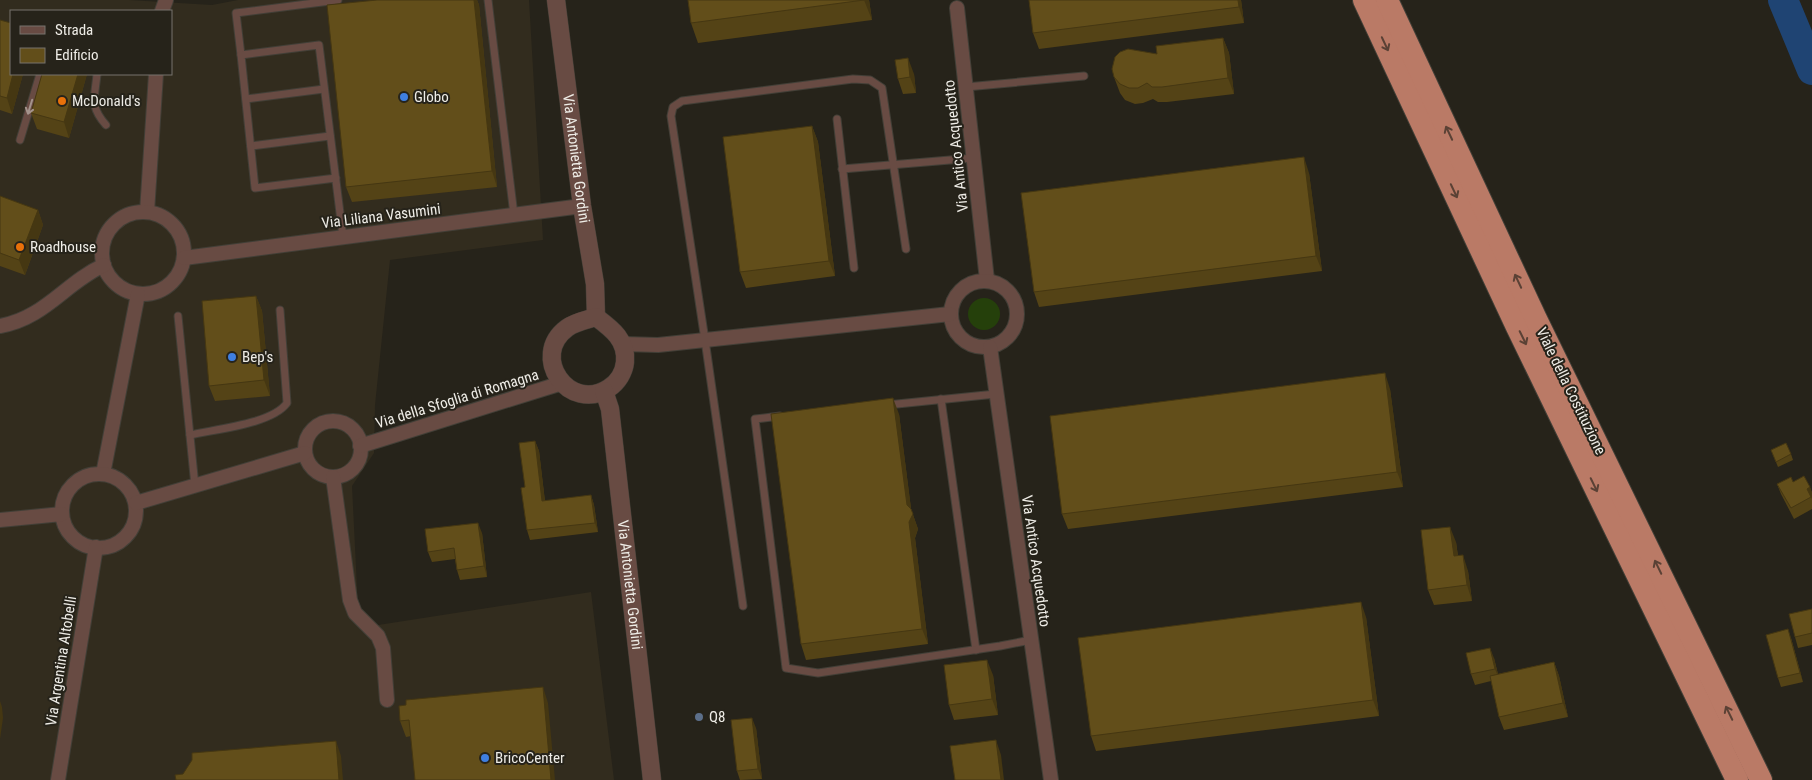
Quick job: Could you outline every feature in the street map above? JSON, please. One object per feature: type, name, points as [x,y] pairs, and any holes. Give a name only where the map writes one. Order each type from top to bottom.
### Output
[{"type":"highway","name":"Viale della Costituzione","points":[[1364,0],[1517,327],[1737,780]]},
{"type":"highway","name":"Viale della Costituzione","points":[[1387,0],[1536,319],[1761,780]]},
{"type":"street","name":"Via Antonietta Gordini","points":[[556,0],[582,206],[595,284],[596,317]]},
{"type":"street","name":"Via Antico Acquedotto","points":[[957,8],[987,280]]},
{"type":"street","points":[[148,212],[156,75]]},
{"type":"street","name":"Via Liliana Vasumini","points":[[184,258],[582,206]]},
{"type":"street","points":[[148,212],[160,216],[171,223],[179,233],[183,245],[184,258],[180,270],[173,281],[163,289],[151,293],[138,294],[126,291],[116,285],[104,266],[102,252],[104,240],[111,228],[120,219],[133,214],[148,212]]},
{"type":"street","points":[[0,326],[15,323],[38,312],[90,272],[104,266]]},
{"type":"street","points":[[987,280],[998,283],[1013,297],[1017,307],[1017,318],[1014,328],[1004,340],[990,347],[978,347],[967,343],[958,336],[952,326],[950,314],[952,303],[957,293],[965,285],[987,280]]},
{"type":"street","points":[[102,474],[138,294]]},
{"type":"street","points":[[623,344],[658,344],[706,340],[950,314]]},
{"type":"street","points":[[596,317],[617,334],[623,344],[626,355],[625,366],[613,385],[604,391],[585,394],[576,393],[562,384],[553,368],[553,350],[556,341],[568,327],[596,317]]},
{"type":"street","name":"Via Antico Acquedotto","points":[[990,347],[1051,780]]},
{"type":"street","name":"Via della Sfoglia di Romagna","points":[[360,446],[562,384]]},
{"type":"street","name":"Via Antonietta Gordini","points":[[604,391],[610,409],[652,780]]},
{"type":"street","points":[[329,422],[338,422],[353,430],[358,437],[360,446],[357,464],[342,476],[333,478],[318,473],[307,461],[305,454],[308,436],[320,424],[329,422]]},
{"type":"street","points":[[136,503],[305,454]]},
{"type":"street","points":[[92,474],[114,477],[124,483],[132,492],[136,503],[136,516],[132,528],[125,538],[114,545],[102,548],[80,543],[71,535],[65,525],[62,514],[63,503],[73,485],[82,478],[92,474]]},
{"type":"street","points":[[333,478],[350,600],[355,613],[378,636],[383,648],[387,700]]},
{"type":"street","points":[[0,520],[62,514]]},
{"type":"street","name":"Via Argentina Altobelli","points":[[58,780],[96,548]]},
{"type":"lane","points":[[336,178],[255,188],[236,13],[338,0]]},
{"type":"lane","points":[[488,0],[514,215]]},
{"type":"lane","points":[[241,55],[319,46],[343,237]]},
{"type":"lane","points":[[20,140],[40,75]]},
{"type":"lane","points":[[97,75],[94,106],[97,115],[106,124]]},
{"type":"lane","points":[[966,87],[1084,76]]},
{"type":"lane","points":[[743,606],[706,340],[671,116],[673,107],[682,101],[854,79],[870,80],[882,88],[906,249]]},
{"type":"lane","points":[[246,99],[324,89]]},
{"type":"lane","points":[[837,119],[854,268]]},
{"type":"lane","points":[[251,146],[330,136]]},
{"type":"lane","points":[[842,169],[974,158]]},
{"type":"lane","points":[[190,435],[266,418],[282,410],[287,403],[280,310]]},
{"type":"lane","points":[[178,316],[195,486]]},
{"type":"lane","points":[[882,406],[996,394]]},
{"type":"lane","points":[[941,400],[976,650]]},
{"type":"lane","points":[[784,416],[755,419],[786,668],[818,673],[1031,640]]},
{"type":"shaded area","points":[[0,0],[129,0],[212,5],[238,0],[529,0],[543,240],[390,260],[375,405],[374,453],[352,486],[359,628],[591,592],[614,780],[0,780]]},
{"type":"green space","points":[[984,298],[996,302],[1000,314],[996,326],[984,330],[972,326],[968,314],[972,302]]},
{"type":"building","points":[[377,0],[474,0],[492,171],[346,187],[327,5]]},
{"type":"building","points":[[688,0],[864,0],[691,23]]},
{"type":"building","points":[[1029,0],[1238,0],[1239,7],[1033,33]]},
{"type":"building","points":[[0,20],[10,23],[10,75],[13,75],[7,98],[0,96]]},
{"type":"building","points":[[1223,38],[1228,78],[1162,87],[1152,87],[1147,83],[1138,88],[1129,88],[1120,84],[1114,77],[1112,69],[1115,57],[1120,52],[1128,49],[1157,54],[1156,46]]},
{"type":"building","points":[[908,58],[910,77],[898,79],[895,60]]},
{"type":"building","points":[[42,75],[78,75],[64,122],[31,113]]},
{"type":"building","points":[[812,126],[829,261],[740,272],[723,137]]},
{"type":"building","points":[[1304,157],[1316,256],[1034,292],[1021,193]]},
{"type":"building","points":[[0,196],[38,210],[19,260],[0,253]]},
{"type":"building","points":[[256,296],[264,380],[209,386],[202,301]]},
{"type":"building","points":[[1385,373],[1397,472],[1062,514],[1050,416]]},
{"type":"building","points":[[893,398],[907,505],[913,514],[909,522],[922,629],[801,644],[771,414]]},
{"type":"building","points":[[535,441],[542,501],[591,495],[595,523],[527,530],[521,488],[525,487],[519,443]]},
{"type":"building","points":[[1786,443],[1791,454],[1776,462],[1771,450]]},
{"type":"building","points":[[1804,476],[1810,487],[1807,489],[1811,497],[1791,508],[1777,484],[1791,477],[1793,482]]},
{"type":"building","points":[[478,523],[484,566],[457,570],[454,548],[428,552],[425,529]]},
{"type":"building","points":[[1450,527],[1454,556],[1463,555],[1467,585],[1428,590],[1421,530]]},
{"type":"building","points":[[1361,602],[1373,700],[1091,736],[1078,638]]},
{"type":"building","points":[[1812,609],[1812,633],[1795,637],[1789,614]]},
{"type":"building","points":[[1788,629],[1800,673],[1778,678],[1766,635]]},
{"type":"building","points":[[1490,648],[1495,669],[1471,674],[1466,653]]},
{"type":"building","points":[[987,660],[992,699],[949,705],[944,665]]},
{"type":"building","points":[[1554,662],[1563,703],[1499,717],[1490,676]]},
{"type":"building","name":"BricoCenter","points":[[543,687],[551,780],[415,780],[409,720],[400,721],[399,706],[406,705],[406,700]]},
{"type":"building","points":[[752,718],[758,769],[737,771],[731,720]]},
{"type":"building","points":[[996,740],[1001,780],[955,780],[950,746]]},
{"type":"building","points":[[336,741],[339,780],[176,780],[175,775],[183,774],[192,760],[192,753]]},
{"type":"waterway","points":[[1783,0],[1812,70]]},
{"type":"place","name":"Globo","points":[[404,97]]},
{"type":"place","name":"McDonald's","points":[[62,101]]},
{"type":"place","name":"Roadhouse","points":[[20,247]]},
{"type":"place","name":"Bep's","points":[[232,357]]},
{"type":"place","name":"Q8","points":[[699,717]]},
{"type":"place","name":"BricoCenter","points":[[485,758]]}]
